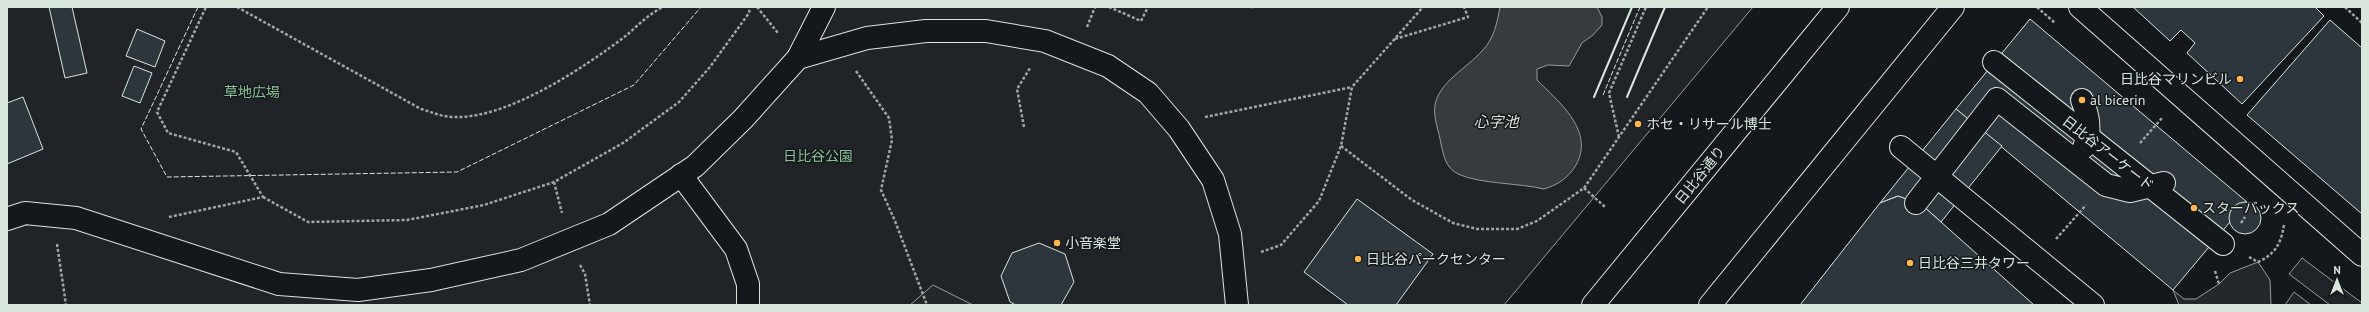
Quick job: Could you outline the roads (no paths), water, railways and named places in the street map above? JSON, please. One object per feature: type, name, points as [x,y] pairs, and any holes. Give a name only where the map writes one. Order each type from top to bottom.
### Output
[{"type":"street","points":[[7,220],[25,213],[76,218],[279,284],[358,290],[431,280],[521,260],[609,224],[695,166],[743,119],[798,58],[824,7]]},
{"type":"street","name":"日比谷通り","points":[[1594,305],[1838,7]]},
{"type":"street","points":[[1710,305],[1953,7]]},
{"type":"street","points":[[2080,7],[2362,255]]},
{"type":"street","points":[[798,58],[867,38],[926,31],[986,31],[1045,41],[1108,66],[1148,93],[1174,123],[1213,180],[1230,234],[1237,305]]},
{"type":"street","name":"日比谷アーケード","points":[[1994,62],[2223,244]]},
{"type":"street","points":[[1916,203],[1997,99],[2106,185],[2130,191],[2164,183]]},
{"type":"street","points":[[2076,161],[2086,142],[2089,126],[2088,114],[2082,100]]},
{"type":"street","points":[[1901,147],[2093,305]]},
{"type":"street","points":[[682,175],[736,249],[748,284],[748,305]]},
{"type":"water","name":"心字池","points":[[1500,7],[1597,7],[1602,17],[1602,25],[1593,35],[1582,43],[1569,66],[1548,65],[1537,69],[1537,80],[1572,118],[1578,129],[1581,140],[1581,152],[1576,165],[1570,173],[1563,180],[1544,189],[1488,182],[1458,174],[1450,168],[1443,153],[1435,115],[1435,105],[1438,97],[1448,82],[1486,46],[1498,19]]},
{"type":"place","name":"日比谷マリンビル","points":[[2240,79]]},
{"type":"place","name":"al bicerin","points":[[2082,100]]},
{"type":"place","name":"ホセ・リサール博士","points":[[1638,124]]},
{"type":"place","name":"スターバックス","points":[[2194,208]]},
{"type":"place","name":"小音楽堂","points":[[1057,243]]},
{"type":"place","name":"日比谷パークセンター","points":[[1358,259]]},
{"type":"place","name":"日比谷三井タワー","points":[[1910,263]]},
{"type":"park label","name":"草地広場","points":[[252,92]]},
{"type":"park label","name":"日比谷公園","points":[[818,156]]}]
